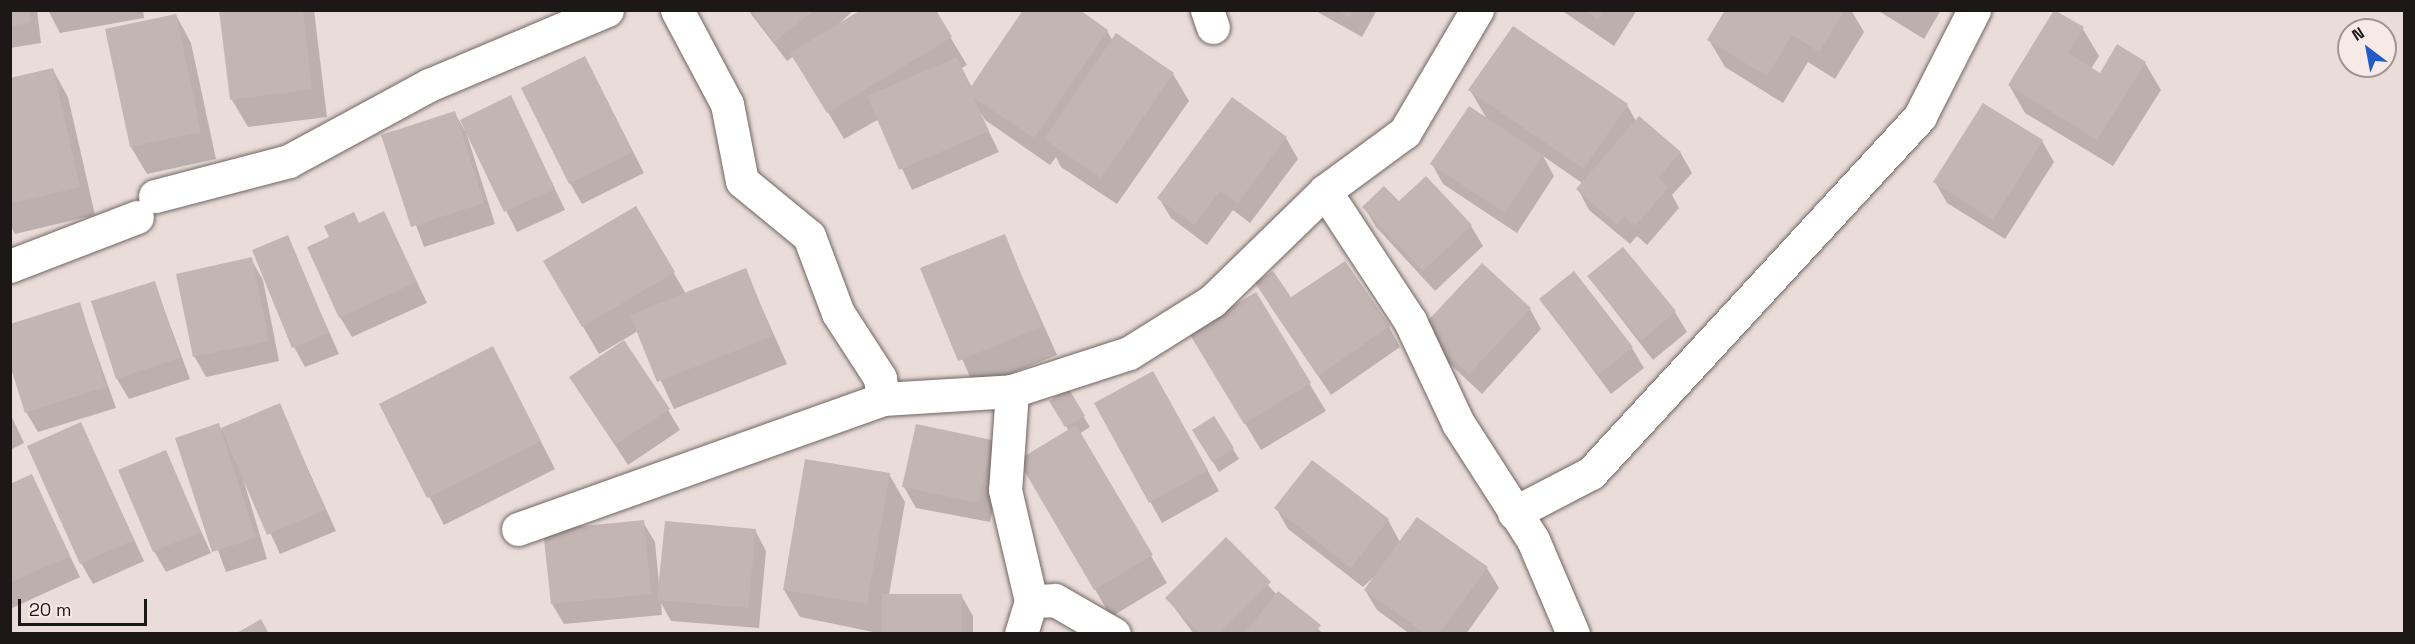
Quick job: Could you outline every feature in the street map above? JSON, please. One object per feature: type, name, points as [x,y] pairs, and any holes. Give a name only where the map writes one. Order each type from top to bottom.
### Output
[{"type":"street","points":[[10,266],[146,206],[289,161],[429,85],[607,10]]},
{"type":"street","points":[[677,10],[727,104],[742,181],[809,236],[838,313],[880,378],[883,399]]},
{"type":"street","points":[[518,530],[883,399],[1012,392],[1129,353],[1193,313],[1325,191],[1405,132],[1478,10]]},
{"type":"street","points":[[1515,513],[1591,473],[1920,117],[1974,10]]},
{"type":"street","points":[[1325,191],[1410,321],[1458,423],[1533,540],[1573,633]]},
{"type":"street","points":[[1012,392],[1005,490],[1031,600],[1021,633]]},
{"type":"street","points":[[1031,600],[1055,600],[1114,633]]},
{"type":"building","points":[[10,10],[29,10],[30,23],[10,26]]},
{"type":"building","points":[[219,10],[303,10],[312,89],[230,100]]},
{"type":"building","points":[[751,10],[815,10],[774,42]]},
{"type":"building","points":[[861,10],[936,10],[952,37],[827,113],[790,53]]},
{"type":"building","points":[[1023,10],[1080,10],[1108,30],[1034,138],[974,98],[989,131],[899,170],[867,96],[957,57],[970,88]]},
{"type":"building","points":[[1337,10],[1354,10],[1350,18]]},
{"type":"building","points":[[1585,10],[1604,10],[1598,19]]},
{"type":"building","points":[[1725,10],[1845,10],[1819,52],[1792,35],[1767,76],[1707,40]]},
{"type":"building","points":[[2054,10],[2084,27],[2068,53],[2100,73],[2117,44],[2146,62],[2097,140],[2008,85]]},
{"type":"building","points":[[176,14],[201,132],[130,147],[105,29]]},
{"type":"building","points":[[1513,26],[1628,104],[1584,169],[1468,90]]},
{"type":"building","points":[[1116,33],[1174,73],[1101,178],[1044,139]]},
{"type":"building","points":[[585,56],[633,152],[569,184],[521,88]]},
{"type":"building","points":[[53,68],[80,187],[10,204],[10,78]]},
{"type":"building","points":[[511,95],[555,189],[504,212],[460,120]]},
{"type":"building","points":[[1232,97],[1287,137],[1238,203],[1220,191],[1194,225],[1157,198]]},
{"type":"building","points":[[1983,103],[2043,140],[1993,220],[1933,182]]},
{"type":"building","points":[[1469,106],[1543,155],[1505,213],[1430,164]]},
{"type":"building","points":[[455,111],[484,203],[411,227],[381,135]]},
{"type":"building","points":[[1639,116],[1681,152],[1658,178],[1669,187],[1635,226],[1624,216],[1617,225],[1576,189]]},
{"type":"building","points":[[1426,176],[1472,225],[1423,271],[1362,207],[1384,186],[1399,201]]},
{"type":"building","points":[[636,206],[675,272],[582,327],[543,261]]},
{"type":"building","points":[[384,211],[417,282],[339,318],[307,247],[329,237],[324,226],[354,212],[359,223]]},
{"type":"building","points":[[1005,234],[1042,327],[958,361],[920,268]]},
{"type":"building","points":[[288,235],[329,333],[292,348],[252,250]]},
{"type":"building","points":[[1623,247],[1676,311],[1641,341],[1587,276]]},
{"type":"building","points":[[252,257],[269,341],[193,357],[176,274]]},
{"type":"building","points":[[1345,261],[1390,326],[1318,376],[1255,283],[1273,271],[1291,297]]},
{"type":"building","points":[[1482,263],[1531,308],[1469,374],[1420,329]]},
{"type":"building","points":[[746,268],[773,336],[657,382],[630,315]]},
{"type":"building","points":[[1574,271],[1633,347],[1598,375],[1539,299]]},
{"type":"building","points":[[155,281],[180,358],[116,379],[91,301]]},
{"type":"building","points":[[1256,292],[1311,383],[1244,424],[1189,333]]},
{"type":"building","points":[[80,302],[106,387],[25,413],[10,365],[10,324]]},
{"type":"building","points":[[624,340],[670,409],[615,445],[569,377]]},
{"type":"building","points":[[493,346],[541,441],[427,498],[379,404]]},
{"type":"building","points":[[1153,371],[1208,470],[1149,503],[1094,403]]},
{"type":"building","points":[[1069,389],[1085,416],[1065,427],[1049,401]]},
{"type":"building","points":[[280,403],[325,510],[267,535],[221,428]]},
{"type":"building","points":[[1214,416],[1234,448],[1212,462],[1192,430]]},
{"type":"building","points":[[81,422],[134,540],[80,564],[27,446]]},
{"type":"building","points":[[219,423],[256,538],[212,552],[175,438]]},
{"type":"building","points":[[916,424],[992,440],[979,503],[902,487]]},
{"type":"building","points":[[1076,425],[1153,555],[1094,590],[1018,460]]},
{"type":"building","points":[[166,450],[201,532],[153,552],[118,470]]},
{"type":"building","points":[[805,459],[890,473],[867,604],[783,590]]},
{"type":"building","points":[[1312,460],[1389,519],[1351,568],[1274,508]]},
{"type":"building","points":[[32,474],[70,556],[10,583],[10,484]]},
{"type":"building","points":[[1417,517],[1488,567],[1439,634],[1426,634],[1364,590]]},
{"type":"building","points":[[644,520],[651,594],[551,604],[543,530]]},
{"type":"building","points":[[665,521],[756,529],[748,608],[657,600]]},
{"type":"building","points":[[1226,537],[1271,582],[1219,634],[1201,634],[1165,598]]},
{"type":"building","points":[[1278,591],[1321,625],[1314,634],[1244,634]]},
{"type":"building","points":[[882,594],[962,594],[962,634],[882,634]]},
{"type":"building","points":[[261,619],[269,634],[235,634]]}]
